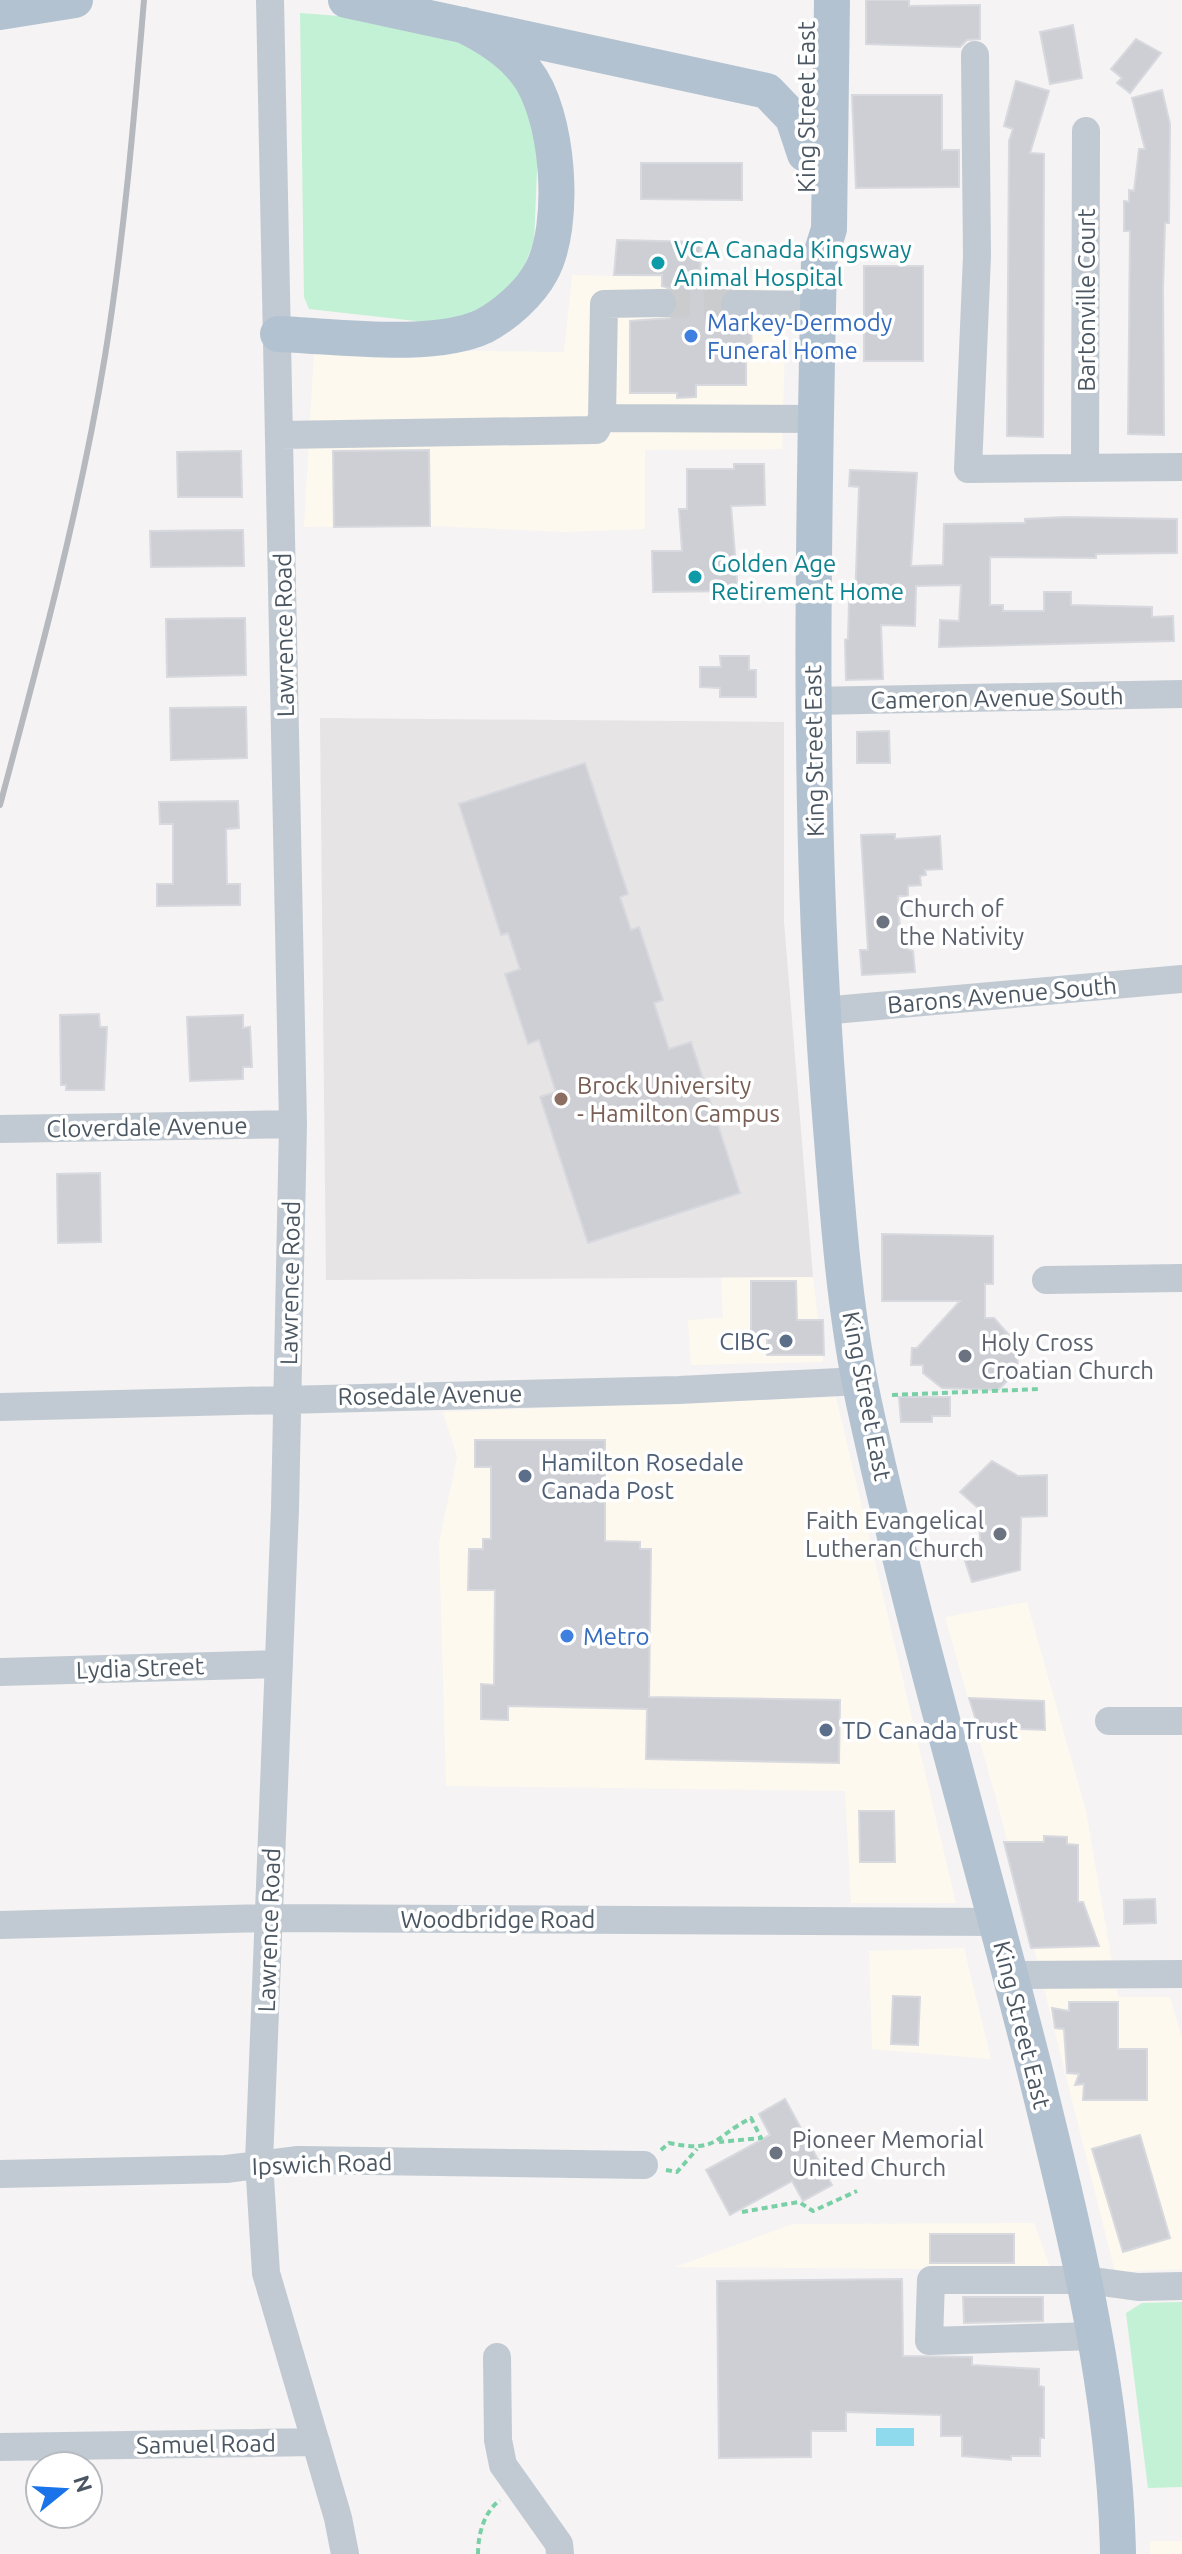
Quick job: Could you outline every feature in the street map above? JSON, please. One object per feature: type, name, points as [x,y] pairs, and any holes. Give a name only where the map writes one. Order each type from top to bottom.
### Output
[{"type":"main road","points":[[0,12],[75,0]]},
{"type":"main road","points":[[346,0],[767,91],[793,118],[805,154]]},
{"type":"main road","name":"King Street East","points":[[819,8],[805,154],[807,225],[819,261]]},
{"type":"main road","name":"King Street East","points":[[819,8],[829,229],[819,261],[811,701],[822,1011],[837,1200],[876,1388],[928,1669],[1010,1975],[1086,2280],[1117,2502],[1118,2554]]},
{"type":"main road","points":[[278,334],[404,340],[470,332],[508,309],[542,270],[553,228],[555,180],[546,109],[527,72],[510,54],[463,25]]},
{"type":"street","name":"Lawrence Road","points":[[270,0],[293,1124],[288,1401],[259,2162],[266,2273],[345,2554]]},
{"type":"street","points":[[975,55],[977,256],[968,469],[1182,467]]},
{"type":"street","name":"Bartonville Court","points":[[1085,468],[1086,131]]},
{"type":"street","points":[[281,435],[596,430],[602,418],[604,304],[662,303]]},
{"type":"street","points":[[735,304],[818,305]]},
{"type":"street","points":[[602,418],[816,419]]},
{"type":"street","name":"Cameron Avenue South","points":[[811,701],[1182,694]]},
{"type":"street","name":"Barons Avenue South","points":[[822,1011],[1182,979]]},
{"type":"street","name":"Cloverdale Avenue","points":[[0,1129],[293,1124]]},
{"type":"street","points":[[1046,1280],[1182,1278]]},
{"type":"street","name":"Rosedale Avenue","points":[[0,1407],[288,1401],[344,1396],[876,1388]]},
{"type":"street","name":"Lydia Street","points":[[0,1672],[279,1664]]},
{"type":"street","points":[[1109,1721],[1182,1721]]},
{"type":"street","name":"Woodbridge Road","points":[[0,1925],[270,1918],[996,1922]]},
{"type":"street","points":[[1010,1975],[1182,1974]]},
{"type":"street","name":"Ipswich Road","points":[[0,2174],[226,2169],[259,2162],[644,2165]]},
{"type":"street","points":[[1095,2336],[929,2341],[931,2280],[1086,2280],[1138,2287],[1182,2286]]},
{"type":"street","points":[[497,2357],[498,2440],[503,2465],[559,2544],[560,2554]]},
{"type":"street","name":"Samuel Road","points":[[0,2447],[316,2442]]},
{"type":"path","points":[[876,1388],[1041,1389]]},
{"type":"path","points":[[644,2165],[669,2143],[697,2149],[719,2142],[761,2138],[751,2118],[734,2127],[719,2142]]},
{"type":"path","points":[[644,2165],[677,2172],[697,2149]]},
{"type":"path","points":[[742,2212],[799,2202],[813,2211],[857,2191]]},
{"type":"path","points":[[478,2554],[478,2539],[491,2508],[518,2487]]},
{"type":"shaded area","points":[[572,275],[787,280],[782,449],[645,450],[645,529],[566,532],[432,526],[304,527],[314,349],[564,352]]},
{"type":"shaded area","name":"Brock University - Hamilton Campus","points":[[320,718],[784,722],[784,922],[813,1277],[326,1280]]},
{"type":"shaded area","points":[[721,1277],[813,1277],[823,1362],[691,1365],[688,1320],[723,1318]]},
{"type":"shaded area","points":[[836,1397],[956,1903],[851,1903],[845,1791],[446,1786],[439,1543],[457,1457],[443,1412]]},
{"type":"shaded area","points":[[1027,1602],[1086,1811],[1118,1997],[1170,1997],[1182,2038],[1182,2269],[1115,2272],[1000,1813],[945,1617]]},
{"type":"shaded area","points":[[964,1948],[991,2059],[872,2049],[869,1951]]},
{"type":"shaded area","points":[[1034,2223],[1051,2270],[675,2267],[793,2224]]},
{"type":"shaded area","points":[[1150,2541],[1182,2541],[1182,2554],[1150,2554]]},
{"type":"green space","points":[[300,13],[352,17],[474,46],[502,68],[524,94],[538,147],[534,242],[522,271],[502,295],[470,315],[434,323],[309,309],[304,297]]},
{"type":"green space","points":[[1182,2302],[1182,2487],[1148,2488],[1126,2313],[1142,2303]]},
{"type":"water","points":[[876,2428],[914,2428],[914,2446],[876,2446]]},
{"type":"building","points":[[866,0],[909,0],[909,6],[980,5],[980,39],[967,40],[960,47],[866,44]]},
{"type":"building","points":[[1073,25],[1082,78],[1050,84],[1040,32]]},
{"type":"building","points":[[1136,39],[1161,53],[1130,93],[1117,83],[1122,78],[1111,69]]},
{"type":"building","points":[[1016,81],[1049,91],[1030,153],[1044,154],[1043,437],[1007,436],[1009,141],[1013,129],[1004,126]]},
{"type":"building","points":[[1162,90],[1170,124],[1169,223],[1165,223],[1163,289],[1164,435],[1128,434],[1130,231],[1124,231],[1124,201],[1129,202],[1129,190],[1134,191],[1139,149],[1145,149],[1132,98]]},
{"type":"building","points":[[852,95],[942,95],[942,150],[959,150],[959,187],[856,188]]},
{"type":"building","points":[[641,163],[742,163],[742,200],[641,199]]},
{"type":"building","name":"Markey-Dermody Funeral Home","points":[[617,240],[701,242],[700,283],[735,283],[735,287],[720,296],[720,312],[727,319],[751,321],[752,358],[746,358],[746,385],[696,385],[696,397],[677,398],[677,393],[630,393],[630,321],[670,318],[679,302],[671,289],[662,286],[662,275],[614,275]]},
{"type":"building","points":[[864,266],[923,266],[923,361],[864,361]]},
{"type":"building","points":[[429,450],[430,526],[334,527],[333,451]]},
{"type":"building","points":[[241,451],[242,497],[178,497],[177,452]]},
{"type":"building","points":[[734,464],[764,464],[765,505],[731,506],[738,591],[653,592],[652,551],[682,551],[679,509],[687,509],[687,469],[734,469]]},
{"type":"building","points":[[850,470],[917,473],[911,566],[943,565],[944,524],[1025,523],[1025,519],[1065,517],[1177,519],[1177,553],[1096,554],[1096,558],[990,557],[990,605],[1003,605],[1003,611],[1044,611],[1044,592],[1071,592],[1071,605],[1152,607],[1152,617],[1173,616],[1174,641],[939,647],[940,620],[959,621],[961,585],[916,586],[915,626],[881,625],[883,679],[846,680],[845,640],[848,639],[849,602],[855,602],[859,487],[849,486]]},
{"type":"building","points":[[243,530],[244,566],[151,567],[150,531]]},
{"type":"building","points":[[245,618],[246,675],[167,677],[166,619]]},
{"type":"building","points":[[720,656],[749,656],[749,670],[756,670],[756,697],[720,697],[720,688],[700,687],[700,667],[721,667]]},
{"type":"building","points":[[246,707],[247,758],[171,760],[170,708]]},
{"type":"building","points":[[889,731],[890,763],[857,763],[857,732]]},
{"type":"building","points":[[585,763],[628,894],[620,897],[631,930],[639,927],[663,1000],[654,1003],[669,1049],[691,1042],[740,1193],[588,1243],[540,1097],[556,1092],[539,1040],[528,1044],[505,974],[520,969],[508,933],[501,935],[459,804]]},
{"type":"building","points":[[238,801],[239,828],[226,829],[227,884],[240,884],[240,905],[157,906],[157,884],[173,884],[173,824],[160,824],[159,802]]},
{"type":"building","name":"Church of the Nativity","points":[[895,834],[895,839],[940,836],[942,869],[925,870],[926,875],[920,876],[921,885],[908,886],[908,896],[898,896],[901,947],[913,951],[915,972],[862,975],[860,950],[868,950],[861,835]]},
{"type":"building","points":[[99,1014],[100,1027],[107,1027],[104,1090],[66,1090],[66,1085],[61,1085],[60,1015]]},
{"type":"building","points":[[243,1015],[243,1028],[250,1027],[252,1067],[243,1067],[243,1079],[190,1081],[187,1017]]},
{"type":"building","points":[[100,1173],[101,1242],[58,1243],[57,1174]]},
{"type":"building","points":[[882,1234],[993,1236],[993,1284],[985,1284],[985,1318],[994,1318],[1017,1344],[1018,1370],[998,1390],[942,1388],[923,1373],[923,1365],[911,1365],[912,1348],[917,1348],[960,1301],[882,1301]]},
{"type":"building","points":[[751,1281],[796,1281],[797,1320],[823,1320],[824,1355],[767,1355],[767,1335],[751,1335]]},
{"type":"building","points":[[899,1397],[950,1397],[950,1416],[932,1416],[932,1422],[901,1422]]},
{"type":"building","points":[[475,1440],[605,1440],[605,1541],[640,1542],[640,1549],[651,1549],[649,1697],[840,1700],[839,1763],[646,1759],[647,1709],[508,1706],[508,1720],[481,1719],[481,1684],[494,1685],[495,1590],[468,1590],[469,1549],[483,1549],[483,1539],[491,1539],[491,1467],[475,1467]]},
{"type":"building","name":"Faith Evangelical Lutheran Church","points":[[992,1461],[1018,1476],[1047,1475],[1047,1516],[1021,1517],[1020,1570],[972,1582],[963,1555],[981,1551],[978,1508],[960,1492]]},
{"type":"building","points":[[969,1698],[1044,1701],[1045,1730],[978,1727]]},
{"type":"building","points":[[859,1811],[894,1811],[895,1862],[860,1862]]},
{"type":"building","points":[[1044,1836],[1067,1837],[1067,1844],[1078,1845],[1078,1902],[1083,1902],[1099,1946],[1031,1948],[1004,1842],[1044,1842]]},
{"type":"building","points":[[1155,1899],[1156,1923],[1124,1924],[1124,1900]]},
{"type":"building","points":[[893,1996],[920,1997],[918,2045],[891,2044]]},
{"type":"building","points":[[1069,2002],[1118,2002],[1118,2049],[1147,2049],[1147,2100],[1083,2100],[1084,2084],[1075,2085],[1079,2074],[1067,2073],[1064,2029],[1055,2028],[1052,2008],[1069,2011]]},
{"type":"building","name":"Pioneer Memorial United Church","points":[[785,2099],[832,2185],[803,2201],[792,2181],[730,2215],[706,2170],[770,2135],[759,2114]]},
{"type":"building","points":[[1140,2135],[1170,2238],[1123,2252],[1092,2149]]},
{"type":"building","points":[[930,2234],[1014,2234],[1014,2263],[930,2263]]},
{"type":"building","points":[[902,2279],[903,2356],[972,2357],[972,2365],[1039,2369],[1039,2386],[1044,2387],[1044,2438],[1040,2438],[1040,2456],[1011,2456],[1011,2460],[962,2456],[962,2436],[941,2436],[941,2415],[846,2412],[846,2431],[811,2431],[811,2457],[719,2458],[717,2281]]},
{"type":"building","points":[[963,2297],[1043,2297],[1043,2321],[964,2323]]},
{"type":"tunnel","points":[[662,303],[735,304]]},
{"type":"railway","points":[[0,805],[58,582],[95,413],[123,223],[144,0]]},
{"type":"place","name":"VCA Canada Kingsway Animal Hospital","points":[[658,263]]},
{"type":"place","name":"Markey-Dermody Funeral Home","points":[[691,336]]},
{"type":"place","name":"Golden Age Retirement Home","points":[[695,577]]},
{"type":"place","name":"Church of the Nativity","points":[[883,922]]},
{"type":"place","name":"Brock University - Hamilton Campus","points":[[561,1099]]},
{"type":"place","name":"CIBC","points":[[786,1341]]},
{"type":"place","name":"Holy Cross Croatian Church","points":[[965,1356]]},
{"type":"place","name":"Hamilton Rosedale Canada Post","points":[[525,1476]]},
{"type":"place","name":"Faith Evangelical Lutheran Church","points":[[1000,1534]]},
{"type":"place","name":"Metro","points":[[567,1636]]},
{"type":"place","name":"TD Canada Trust","points":[[826,1730]]},
{"type":"place","name":"Pioneer Memorial United Church","points":[[776,2153]]}]
